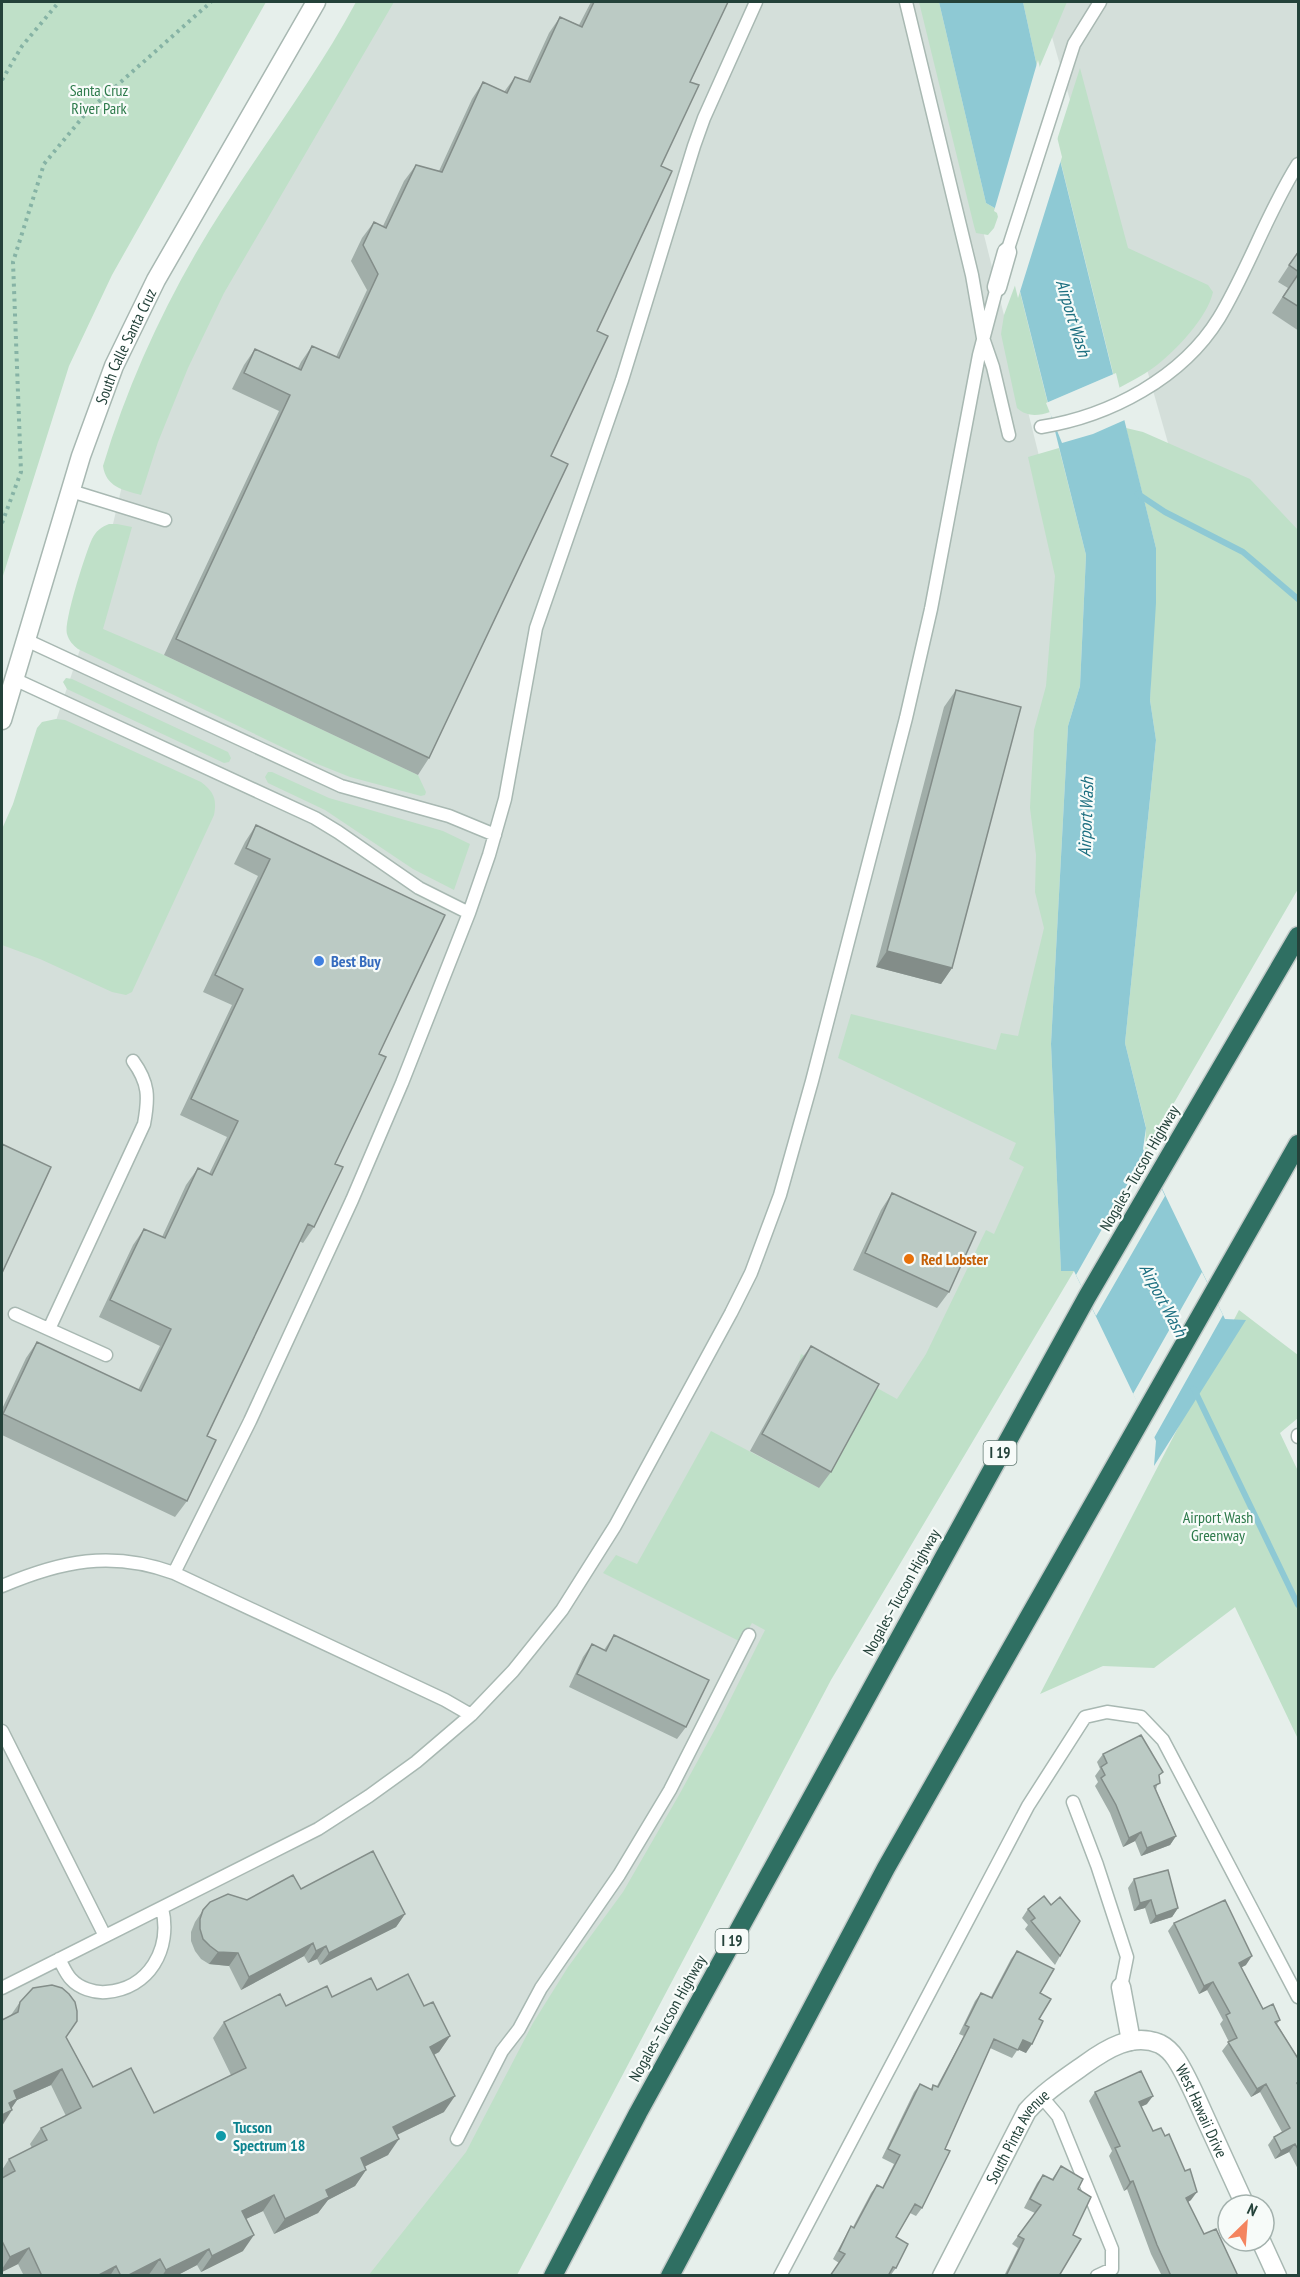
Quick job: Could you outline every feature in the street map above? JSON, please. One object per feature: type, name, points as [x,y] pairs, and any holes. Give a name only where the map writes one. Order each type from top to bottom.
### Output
[{"type":"highway","name":"Nogales–Tucson Highway","points":[[553,2276],[638,2113],[1087,1298],[1299,936]]},
{"type":"highway","points":[[670,2276],[886,1868],[1299,1144]]},
{"type":"street","name":"South Calle Santa Cruz","points":[[2,720],[71,491],[103,395],[141,308],[204,193],[316,2]]},
{"type":"street","points":[[997,286],[1007,252]]},
{"type":"street","points":[[1121,1987],[1134,2040]]},
{"type":"street","name":"South Pinta Avenue","points":[[942,2276],[1027,2111],[1041,2096],[1094,2057],[1119,2044],[1134,2040]]},
{"type":"street","name":"West Hawaii Drive","points":[[1134,2040],[1148,2040],[1162,2045],[1178,2061],[1239,2193]]},
{"type":"street","points":[[1267,2253],[1277,2276]]},
{"type":"lane","points":[[174,1573],[250,1420],[352,1200],[402,1083],[469,913],[505,798],[525,680],[541,610],[622,380],[694,146],[704,118],[756,2]]},
{"type":"lane","points":[[906,2],[972,275],[982,338],[996,377],[1009,435]]},
{"type":"lane","points":[[1007,252],[1074,44],[1100,2]]},
{"type":"lane","points":[[1041,427],[1074,421],[1146,388],[1191,352],[1219,318],[1275,203],[1299,164]]},
{"type":"lane","points":[[2,1988],[318,1829],[416,1762],[471,1715],[513,1671],[550,1625],[600,1552],[731,1313],[771,1222],[812,1081],[906,718],[931,609],[982,338],[997,286]]},
{"type":"lane","points":[[71,491],[165,520]]},
{"type":"lane","points":[[26,640],[340,786],[448,816],[495,835]]},
{"type":"lane","points":[[14,679],[321,821],[419,888],[469,913]]},
{"type":"lane","points":[[50,1329],[144,1124],[148,1090],[143,1074],[134,1061]]},
{"type":"lane","points":[[15,1314],[106,1355]]},
{"type":"lane","points":[[2,1586],[56,1565],[92,1560],[146,1564],[174,1573],[435,1695],[471,1715]]},
{"type":"lane","points":[[457,2139],[502,2051],[519,2029],[541,1988],[619,1875],[670,1790],[749,1635]]},
{"type":"lane","points":[[780,2276],[1028,1806],[1085,1717],[1107,1712],[1141,1718],[1163,1740],[1299,1997]]},
{"type":"lane","points":[[2,1731],[105,1936]]},
{"type":"lane","points":[[1073,1802],[1097,1865],[1127,1957],[1121,1987]]},
{"type":"lane","points":[[59,1959],[72,1981],[87,1989],[100,1993],[131,1987],[144,1978],[161,1948],[165,1932],[162,1908]]},
{"type":"lane","points":[[1041,2096],[1058,2116],[1112,2249],[1116,2272],[1097,2276]]},
{"type":"path","points":[[2,80],[22,46],[58,2]]},
{"type":"path","points":[[2,523],[21,472],[13,262],[44,164],[87,112],[210,2]]},
{"type":"shaded area","points":[[378,2],[926,2],[1046,484],[1062,593],[1050,943],[1048,1175],[439,2275],[2,2276],[2,896],[43,759],[91,617],[134,435]]},
{"type":"shaded area","points":[[1042,2],[1298,2],[1298,742],[1178,478]]},
{"type":"green space","name":"Santa Cruz River Park","points":[[2,2],[266,2],[112,275],[69,366],[2,579]]},
{"type":"green space","points":[[356,2],[394,2],[224,293],[188,368],[158,442],[141,495],[116,486],[108,479],[103,466],[124,405],[162,316],[209,231],[322,61]]},
{"type":"green space","points":[[919,2],[939,2],[986,203],[1000,211],[994,228],[988,235],[976,233]]},
{"type":"green space","points":[[1023,2],[1067,2],[1038,71]]},
{"type":"green space","points":[[1080,68],[1128,248],[1208,285],[1213,292],[1204,312],[1180,344],[1153,368],[1117,389],[1056,143]]},
{"type":"green space","points":[[1017,280],[1050,412],[1041,414],[1029,414],[1017,408],[1001,334],[1004,315]]},
{"type":"green space","points":[[1126,428],[1143,432],[1250,479],[1298,530],[1298,889],[1145,1153],[1146,1127],[1125,1043],[1156,740],[1150,700],[1156,548]]},
{"type":"green space","points":[[1059,448],[1086,555],[1080,686],[1068,726],[1051,1044],[1061,1270],[1074,1271],[831,1680],[517,2275],[368,2276],[466,2152],[533,2023],[568,1967],[623,1892],[679,1795],[765,1630],[752,1623],[741,1642],[603,1573],[616,1555],[637,1564],[711,1431],[819,1488],[799,1362],[801,1354],[825,1366],[828,1361],[897,1399],[926,1354],[986,1230],[994,1234],[1024,1167],[1009,1159],[1016,1143],[838,1058],[851,1014],[996,1050],[1001,1033],[1018,1036],[1044,928],[1035,892],[1036,855],[1030,808],[1034,730],[1046,686],[1055,576],[1028,457]]},
{"type":"green space","points":[[109,524],[132,527],[103,629],[164,655],[418,775],[426,792],[425,795],[421,796],[350,777],[315,763],[78,649],[67,634],[68,616],[92,539],[99,530]]},
{"type":"green space","points":[[66,678],[228,752],[231,758],[229,762],[224,763],[67,689],[63,682]]},
{"type":"green space","points":[[65,720],[201,782],[209,789],[215,800],[214,815],[132,992],[126,995],[112,992],[40,959],[2,945],[2,829],[13,804],[37,728],[42,722]]},
{"type":"green space","points":[[268,772],[329,798],[443,831],[470,844],[454,890],[413,869],[325,810],[268,783],[265,777]]},
{"type":"green space","name":"Airport Wash Greenway","points":[[1239,1310],[1298,1355],[1298,1418],[1280,1433],[1298,1471],[1298,1739],[1235,1607],[1154,1668],[1103,1666],[1040,1694]]},
{"type":"water","points":[[939,2],[1023,2],[1156,548],[1156,603],[1150,700],[1156,740],[1125,1043],[1146,1128],[1143,1149],[1225,1319],[1246,1320],[1154,1466],[1156,1441],[1074,1271],[1061,1271],[1051,1044],[1068,726],[1080,686],[1086,555],[1000,211],[986,203]]},
{"type":"pier","points":[[1038,60],[1062,157],[1018,298],[997,213],[994,211]]},
{"type":"pier","points":[[1116,373],[1127,419],[1093,434],[1062,443],[1046,403]]},
{"type":"pier","points":[[1145,1153],[1165,1196],[1096,1316],[1076,1275]]},
{"type":"pier","points":[[1202,1272],[1223,1315],[1154,1438],[1133,1394]]},
{"type":"building","points":[[594,2],[728,2],[690,82],[699,85],[661,166],[672,171],[597,331],[608,336],[551,456],[568,464],[429,758],[176,639],[290,395],[244,373],[255,349],[301,370],[312,346],[339,358],[378,274],[363,245],[374,222],[386,228],[416,165],[442,172],[483,82],[507,93],[515,77],[530,82],[560,17],[582,27]]},
{"type":"building","points":[[1299,251],[1299,272],[1289,265]]},
{"type":"building","points":[[1299,273],[1299,307],[1283,297]]},
{"type":"building","points":[[956,690],[1021,707],[952,968],[887,951]]},
{"type":"building","points":[[256,825],[445,915],[379,1054],[386,1057],[335,1164],[343,1167],[314,1227],[308,1224],[207,1436],[216,1440],[187,1501],[3,1414],[37,1342],[141,1391],[171,1329],[110,1300],[144,1229],[165,1238],[198,1168],[212,1175],[238,1121],[191,1099],[243,989],[215,975],[270,859],[246,848]]},
{"type":"building","points":[[2,1144],[51,1167],[2,1273]]},
{"type":"building","name":"Red Lobster","points":[[892,1193],[976,1232],[949,1292],[865,1253]]},
{"type":"building","points":[[811,1346],[879,1384],[831,1472],[762,1434]]},
{"type":"building","points":[[614,1635],[709,1680],[686,1727],[577,1674],[592,1644],[606,1651]]},
{"type":"building","points":[[1141,1735],[1163,1772],[1159,1775],[1160,1783],[1154,1786],[1176,1836],[1147,1848],[1141,1832],[1129,1838],[1116,1805],[1101,1778],[1105,1775],[1101,1767],[1107,1763],[1103,1754]]},
{"type":"building","points":[[373,1851],[405,1914],[329,1953],[326,1946],[316,1951],[313,1943],[249,1977],[238,1953],[218,1952],[203,1939],[200,1919],[203,1910],[210,1902],[228,1894],[247,1900],[293,1875],[301,1889]]},
{"type":"building","points":[[1168,1870],[1178,1908],[1156,1916],[1151,1900],[1140,1903],[1134,1879]]},
{"type":"building","points":[[1044,1896],[1051,1905],[1060,1897],[1080,1921],[1060,1956],[1031,1921],[1035,1918],[1028,1909]]},
{"type":"building","points":[[1225,1900],[1252,1956],[1239,1963],[1263,2009],[1273,2004],[1280,2020],[1275,2022],[1299,2060],[1299,2082],[1297,2083],[1299,2087],[1299,2151],[1295,2144],[1281,2151],[1274,2137],[1290,2128],[1266,2084],[1257,2089],[1228,2042],[1237,2038],[1226,2015],[1230,2013],[1213,1982],[1204,1986],[1174,1923]]},
{"type":"building","points":[[1017,1951],[1054,1969],[1040,1993],[1051,1999],[1039,2019],[1043,2021],[1032,2044],[1023,2040],[1018,2050],[994,2039],[945,2149],[950,2151],[922,2208],[915,2204],[896,2237],[908,2244],[896,2268],[893,2267],[888,2276],[830,2276],[845,2254],[839,2251],[851,2226],[854,2228],[877,2185],[883,2188],[900,2155],[888,2149],[920,2084],[932,2090],[933,2085],[938,2087],[969,2027],[965,2025],[981,1993],[992,1998]]},
{"type":"building","name":"Tucson Spectrum 18","points":[[408,1974],[424,2006],[433,2002],[450,2036],[430,2047],[455,2096],[393,2127],[399,2139],[361,2158],[366,2170],[326,2190],[329,2197],[285,2219],[274,2195],[242,2211],[254,2235],[212,2256],[209,2249],[166,2270],[160,2259],[127,2276],[121,2276],[116,2266],[97,2276],[42,2276],[29,2248],[10,2257],[2,2241],[2,2178],[15,2171],[9,2159],[47,2140],[41,2128],[81,2108],[62,2069],[14,2091],[17,2099],[9,2103],[12,2110],[2,2115],[2,2020],[18,2012],[20,2002],[33,1988],[52,1985],[62,1988],[75,2002],[77,2021],[66,2037],[93,2087],[131,2068],[154,2113],[246,2068],[224,2022],[280,1994],[286,2006],[327,1986],[332,1997],[371,1978],[377,1990]]},
{"type":"building","points":[[1141,2071],[1153,2096],[1139,2102],[1153,2131],[1161,2128],[1165,2136],[1169,2134],[1185,2171],[1190,2169],[1197,2192],[1186,2198],[1204,2234],[1216,2229],[1216,2253],[1227,2253],[1238,2276],[1171,2276],[1133,2181],[1130,2182],[1115,2148],[1120,2146],[1095,2092]]},
{"type":"building","points":[[1061,2166],[1083,2179],[1078,2189],[1091,2197],[1073,2235],[1081,2239],[1059,2276],[1006,2276],[1024,2239],[1018,2236],[1041,2205],[1030,2199],[1043,2175],[1053,2180]]},
{"type":"waterway","points":[[1138,494],[1165,512],[1243,552],[1298,599]]},
{"type":"waterway","name":"Airport Wash","points":[[1194,1389],[1298,1605]]},
{"type":"place","name":"Best Buy","points":[[319,961]]},
{"type":"place","name":"Red Lobster","points":[[909,1259]]},
{"type":"place","name":"Tucson Spectrum 18","points":[[221,2136]]}]
